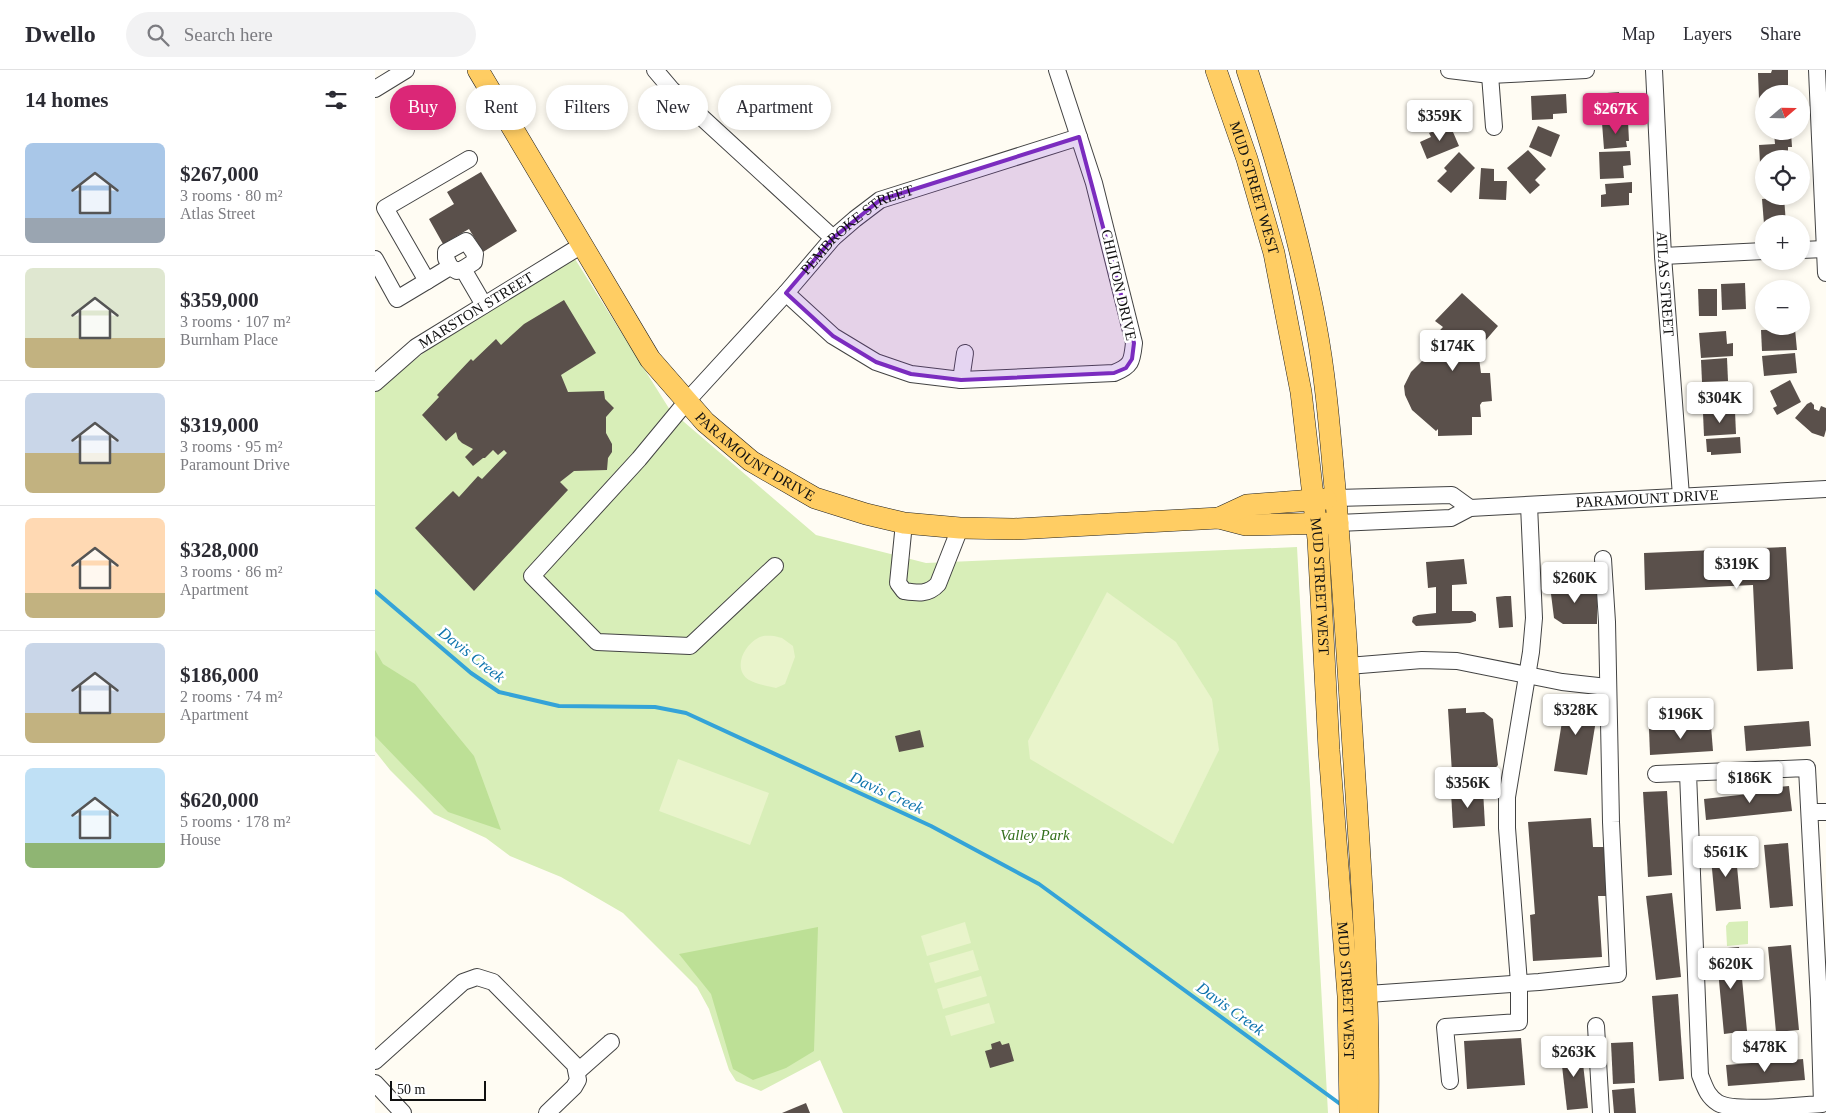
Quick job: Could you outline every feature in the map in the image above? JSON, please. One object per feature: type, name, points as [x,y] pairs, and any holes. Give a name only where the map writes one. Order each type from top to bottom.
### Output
[{"type":"main road","name":"PARAMOUNT DRIVE","points":[[478,70],[650,360],[705,422],[751,461],[815,498],[866,514],[904,522],[960,528],[1014,529],[1219,518],[1245,525],[1338,523]]},
{"type":"main road","name":"MUD STREET WEST","points":[[1216,70],[1247,159],[1274,253],[1301,392],[1316,523],[1329,750],[1348,996],[1362,1099]]},
{"type":"main road","name":"MUD STREET WEST","points":[[1247,70],[1270,139],[1290,210],[1316,326],[1331,431],[1348,666],[1367,994],[1362,1099],[1350,1113]]},
{"type":"main road","name":"PARAMOUNT DRIVE","points":[[1219,518],[1247,505],[1336,498]]},
{"type":"street","points":[[375,88],[406,70]]},
{"type":"street","points":[[655,70],[672,90],[833,238]]},
{"type":"street","name":"CHILTON DRIVE","points":[[787,293],[833,336],[876,362],[911,374],[961,380],[1114,373],[1126,368],[1132,359],[1134,342],[1094,183],[1057,70]]},
{"type":"street","points":[[1449,70],[1490,75],[1586,70]]},
{"type":"street","name":"ATLAS STREET","points":[[1654,70],[1663,256],[1681,496]]},
{"type":"street","points":[[1817,70],[1826,273]]},
{"type":"street","points":[[1490,75],[1494,126]]},
{"type":"street","name":"PEMBROKE STREET","points":[[775,566],[690,646],[597,642],[532,576],[639,459],[687,401],[787,293],[833,238],[855,219],[880,200],[1079,136]]},
{"type":"street","points":[[427,281],[380,210],[469,158]]},
{"type":"street","name":"MARSTON STREET","points":[[375,382],[416,347],[582,245]]},
{"type":"street","points":[[1810,249],[1825,248]]},
{"type":"street","points":[[1663,256],[1755,251]]},
{"type":"street","points":[[375,259],[397,298],[427,281],[456,268],[484,305]]},
{"type":"street","points":[[961,380],[965,353]]},
{"type":"street","name":"PARAMOUNT DRIVE","points":[[1338,523],[1451,518],[1470,508],[1826,489]]},
{"type":"street","name":"PARAMOUNT DRIVE","points":[[1336,498],[1452,495],[1470,508]]},
{"type":"street","points":[[1450,1081],[1445,1027],[1519,1022],[1519,984],[1507,828],[1507,796],[1527,675],[1534,618],[1529,505]]},
{"type":"street","points":[[904,522],[898,583],[904,591],[922,593],[932,590],[938,584],[960,528]]},
{"type":"street","points":[[1367,994],[1519,984],[1618,974],[1611,831],[1607,622],[1603,559]]},
{"type":"street","points":[[1348,666],[1436,660],[1457,661],[1562,682],[1607,687]]},
{"type":"street","points":[[1657,774],[1807,768],[1818,812],[1823,1001],[1822,1104],[1736,1109],[1718,1103],[1706,1091],[1700,1075],[1689,773]]},
{"type":"street","points":[[375,1061],[463,982],[477,977],[493,982],[575,1065],[578,1080],[574,1087],[547,1113]]},
{"type":"street","points":[[1596,1026],[1601,1113]]},
{"type":"street","points":[[577,1072],[611,1042]]},
{"type":"street","points":[[375,1083],[403,1113]]},
{"type":"highlighted area","points":[[1079,137],[1134,343],[1132,359],[1126,368],[1114,373],[961,380],[911,374],[876,362],[833,336],[786,293],[833,238],[880,200]]},
{"type":"green space","name":"Valley Park","points":[[575,259],[670,410],[816,535],[926,563],[1297,547],[1328,1113],[843,1113],[820,1060],[761,1091],[736,1081],[729,1070],[709,1009],[697,987],[623,913],[561,877],[510,856],[486,838],[434,814],[390,770],[375,751],[375,391],[439,341]]},
{"type":"green space","points":[[1107,592],[1176,642],[1212,699],[1219,750],[1173,844],[1030,759],[1028,741]]},
{"type":"green space","points":[[761,636],[782,638],[793,646],[795,657],[785,684],[776,688],[749,680],[741,670],[742,658],[748,646]]},
{"type":"green space","points":[[375,650],[383,664],[415,684],[474,756],[501,830],[448,812],[375,736]]},
{"type":"green space","points":[[678,759],[769,793],[750,845],[659,811]]},
{"type":"green space","points":[[1748,921],[1748,944],[1727,946],[1726,926],[1729,922]]},
{"type":"green space","points":[[965,922],[971,943],[927,956],[921,936]]},
{"type":"green space","points":[[818,927],[814,1051],[786,1068],[753,1080],[733,1069],[711,994],[679,954]]},
{"type":"green space","points":[[973,950],[979,970],[935,983],[929,963]]},
{"type":"green space","points":[[981,976],[987,996],[943,1009],[937,989]]},
{"type":"green space","points":[[989,1003],[995,1023],[951,1036],[945,1016]]},
{"type":"building","points":[[1772,70],[1788,70],[1788,85],[1758,85],[1758,73],[1771,73]]},
{"type":"building","points":[[1619,92],[1621,118],[1606,119],[1605,115],[1596,116],[1595,94]]},
{"type":"building","points":[[1566,94],[1567,113],[1553,114],[1553,119],[1532,120],[1531,96]]},
{"type":"building","points":[[1427,100],[1458,101],[1456,122],[1425,119]]},
{"type":"building","points":[[1628,121],[1629,141],[1626,141],[1627,147],[1604,149],[1602,123]]},
{"type":"building","points":[[1450,125],[1459,146],[1427,159],[1420,142],[1431,137],[1429,133]]},
{"type":"building","points":[[1538,126],[1560,135],[1551,157],[1529,147]]},
{"type":"building","points":[[1775,140],[1792,140],[1792,147],[1788,147],[1788,150],[1759,150],[1759,145],[1775,144]]},
{"type":"building","points":[[1528,150],[1546,169],[1535,180],[1540,185],[1530,194],[1507,168]]},
{"type":"building","points":[[1630,151],[1631,165],[1623,166],[1624,178],[1600,179],[1599,152]]},
{"type":"building","points":[[1459,152],[1475,168],[1451,193],[1437,181],[1447,171],[1444,168]]},
{"type":"building","points":[[1481,168],[1494,169],[1494,181],[1507,181],[1506,200],[1479,199]]},
{"type":"building","points":[[481,172],[517,231],[483,252],[469,229],[443,244],[429,219],[454,204],[447,192]]},
{"type":"building","points":[[1632,182],[1632,193],[1629,193],[1629,205],[1601,207],[1601,195],[1606,194],[1605,184]]},
{"type":"building","points":[[1762,205],[1785,205],[1785,215],[1763,215]]},
{"type":"building","points":[[1745,283],[1746,309],[1722,310],[1721,284]]},
{"type":"building","points":[[1698,289],[1717,289],[1717,316],[1699,316]]},
{"type":"building","points":[[1462,293],[1498,326],[1472,356],[1473,359],[1479,358],[1481,373],[1490,373],[1492,401],[1482,402],[1480,405],[1481,417],[1472,417],[1472,435],[1438,436],[1438,429],[1436,431],[1412,410],[1405,395],[1404,386],[1411,372],[1428,355],[1428,343],[1443,327],[1435,321]]},
{"type":"building","points":[[564,300],[596,353],[561,375],[568,392],[604,391],[605,399],[614,408],[606,417],[606,433],[612,444],[612,452],[608,458],[607,470],[574,471],[560,482],[568,490],[474,591],[415,528],[453,491],[459,497],[478,476],[482,479],[507,453],[504,450],[498,455],[493,450],[473,466],[465,457],[473,449],[458,439],[456,432],[446,441],[422,415],[439,397],[437,395],[471,359],[473,361],[496,339],[501,345],[524,324]]},
{"type":"building","points":[[1726,331],[1727,344],[1733,343],[1733,356],[1701,358],[1699,333]]},
{"type":"building","points":[[1761,335],[1796,335],[1797,350],[1762,351]]},
{"type":"building","points":[[1795,353],[1797,373],[1764,376],[1762,356]]},
{"type":"building","points":[[1727,358],[1728,381],[1702,382],[1701,360]]},
{"type":"building","points":[[1790,380],[1801,402],[1777,415],[1773,408],[1777,406],[1770,391]]},
{"type":"building","points":[[1734,384],[1735,408],[1703,410],[1702,385]]},
{"type":"building","points":[[1811,402],[1814,405],[1814,409],[1819,411],[1821,406],[1826,408],[1826,430],[1824,437],[1812,433],[1795,418]]},
{"type":"building","points":[[1735,411],[1736,434],[1704,436],[1703,413]]},
{"type":"building","points":[[1740,437],[1741,453],[1711,455],[1711,452],[1707,452],[1706,439]]},
{"type":"building","points":[[1786,547],[1793,669],[1757,671],[1753,585],[1645,590],[1644,553]]},
{"type":"building","points":[[1464,559],[1467,584],[1452,585],[1452,611],[1472,611],[1476,614],[1476,621],[1416,626],[1412,622],[1413,617],[1436,613],[1436,587],[1428,588],[1426,562]]},
{"type":"building","points":[[1594,585],[1597,589],[1597,624],[1563,624],[1554,618],[1550,586]]},
{"type":"building","points":[[1511,596],[1513,627],[1499,628],[1496,597]]},
{"type":"building","points":[[1566,697],[1599,702],[1587,775],[1554,771]]},
{"type":"building","points":[[1466,708],[1466,713],[1484,712],[1493,719],[1498,765],[1490,774],[1477,775],[1478,786],[1453,789],[1448,709]]},
{"type":"building","points":[[1809,721],[1811,746],[1746,751],[1744,726]]},
{"type":"building","points":[[1711,726],[1713,751],[1650,755],[1649,729]]},
{"type":"building","points":[[920,730],[924,747],[899,752],[895,736]]},
{"type":"building","points":[[1789,786],[1792,811],[1706,820],[1704,799],[1757,793],[1756,789]]},
{"type":"building","points":[[1483,790],[1485,826],[1453,828],[1451,792]]},
{"type":"building","points":[[1667,791],[1672,875],[1648,877],[1643,792]]},
{"type":"building","points":[[1591,818],[1593,847],[1604,847],[1607,896],[1598,896],[1602,957],[1533,961],[1530,915],[1535,914],[1528,822]]},
{"type":"building","points":[[1788,843],[1793,906],[1770,908],[1764,845]]},
{"type":"building","points":[[1735,845],[1741,909],[1716,911],[1710,848]]},
{"type":"building","points":[[1672,893],[1681,977],[1656,980],[1646,896]]},
{"type":"building","points":[[1791,945],[1799,1030],[1776,1032],[1768,947]]},
{"type":"building","points":[[1739,947],[1747,1031],[1724,1034],[1716,949]]},
{"type":"building","points":[[1678,994],[1684,1079],[1659,1081],[1652,996]]},
{"type":"building","points":[[1521,1038],[1525,1085],[1467,1089],[1464,1041]]},
{"type":"building","points":[[1000,1041],[1002,1045],[1009,1043],[1014,1061],[990,1068],[985,1051],[992,1049],[991,1044]]},
{"type":"building","points":[[1633,1042],[1635,1083],[1613,1084],[1611,1043]]},
{"type":"building","points":[[1581,1046],[1588,1108],[1567,1110],[1560,1048]]},
{"type":"building","points":[[1803,1059],[1805,1080],[1728,1086],[1726,1065]]},
{"type":"building","points":[[1634,1088],[1636,1113],[1614,1113],[1612,1090]]},
{"type":"building","points":[[806,1103],[810,1113],[782,1113]]},
{"type":"waterway","name":"Davis Creek","points":[[375,591],[471,673],[499,692],[559,706],[655,707],[686,713],[931,826],[1039,884],[1343,1106]]}]
